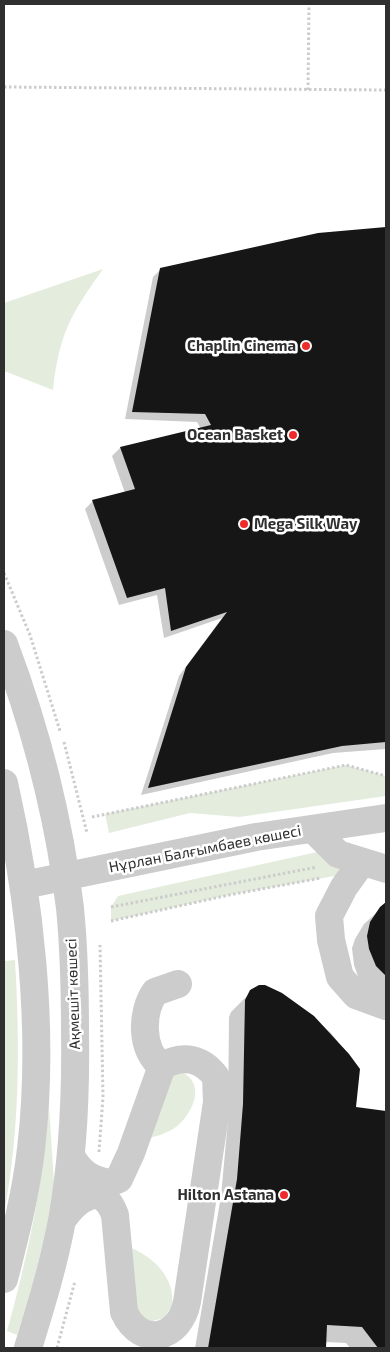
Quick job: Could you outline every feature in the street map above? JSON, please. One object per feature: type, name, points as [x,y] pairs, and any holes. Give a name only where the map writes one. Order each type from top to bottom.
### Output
[{"type":"street","name":"Ақмешіт көшесі","points":[[4,644],[16,676],[40,758],[59,838],[70,910],[75,1013],[75,1092],[71,1156],[62,1220],[45,1294],[28,1348]]},
{"type":"street","points":[[4,783],[24,885],[33,985],[35,1102],[26,1185],[4,1279]]},
{"type":"street","name":"Нұрлан Балғымбаев көшесі","points":[[24,885],[256,837],[386,818]]},
{"type":"street","points":[[313,829],[338,854],[368,868],[344,887],[329,916],[330,940],[340,977],[356,995],[386,1006]]},
{"type":"street","points":[[162,1066],[154,1061],[149,1050],[145,1012],[155,992],[178,984]]},
{"type":"street","points":[[62,1220],[82,1198],[92,1194],[103,1198],[111,1204],[115,1215],[124,1312],[130,1324],[140,1333],[150,1336],[163,1334],[179,1323],[185,1315],[187,1302],[218,1090],[216,1077],[200,1062],[187,1058],[175,1059],[162,1066],[131,1153],[119,1179],[109,1183],[86,1176],[78,1168],[71,1156]]},
{"type":"path","points":[[308,90],[309,4]]},
{"type":"path","points":[[4,87],[386,90]]},
{"type":"path","points":[[92,817],[346,765],[386,776]]},
{"type":"path","points":[[111,907],[319,866]]},
{"type":"path","points":[[111,921],[229,895],[368,868]]},
{"type":"green space","points":[[103,269],[68,325],[59,354],[53,390],[4,371],[4,303]]},
{"type":"green space","points":[[346,765],[386,776],[386,796],[239,817],[190,813],[109,833],[105,814]]},
{"type":"green space","points":[[317,852],[338,863],[340,875],[229,895],[111,921],[111,907],[118,896]]},
{"type":"green space","points":[[15,960],[18,1024],[16,1120],[4,1214],[4,961]]},
{"type":"green space","points":[[179,1071],[188,1076],[193,1082],[195,1089],[195,1098],[188,1114],[176,1127],[168,1132],[143,1139],[160,1086]]},
{"type":"green space","points":[[49,1105],[54,1183],[45,1237],[29,1299],[17,1335],[7,1331],[34,1219],[43,1163]]},
{"type":"green space","points":[[131,1248],[148,1257],[162,1270],[167,1278],[171,1287],[172,1306],[164,1318],[149,1322],[136,1314]]},
{"type":"building","name":"Mega Silk Way","points":[[386,227],[386,742],[342,746],[148,788],[186,667],[227,612],[171,631],[165,588],[127,598],[92,500],[135,489],[120,447],[211,425],[205,414],[132,412],[160,268],[318,233]]},
{"type":"building","points":[[386,902],[386,976],[376,966],[369,949],[367,936],[370,922],[380,907]]},
{"type":"building","points":[[259,985],[265,985],[282,993],[314,1016],[349,1054],[360,1069],[356,1107],[386,1111],[386,1348],[378,1348],[362,1327],[327,1325],[326,1348],[208,1348],[237,1179],[243,1104],[245,1000],[250,990]]},
{"type":"place","name":"Chaplin Cinema","points":[[306,346]]},
{"type":"place","name":"Ocean Basket","points":[[293,435]]},
{"type":"place","name":"Mega Silk Way","points":[[244,524]]},
{"type":"place","name":"Hilton Astana","points":[[284,1195]]}]
